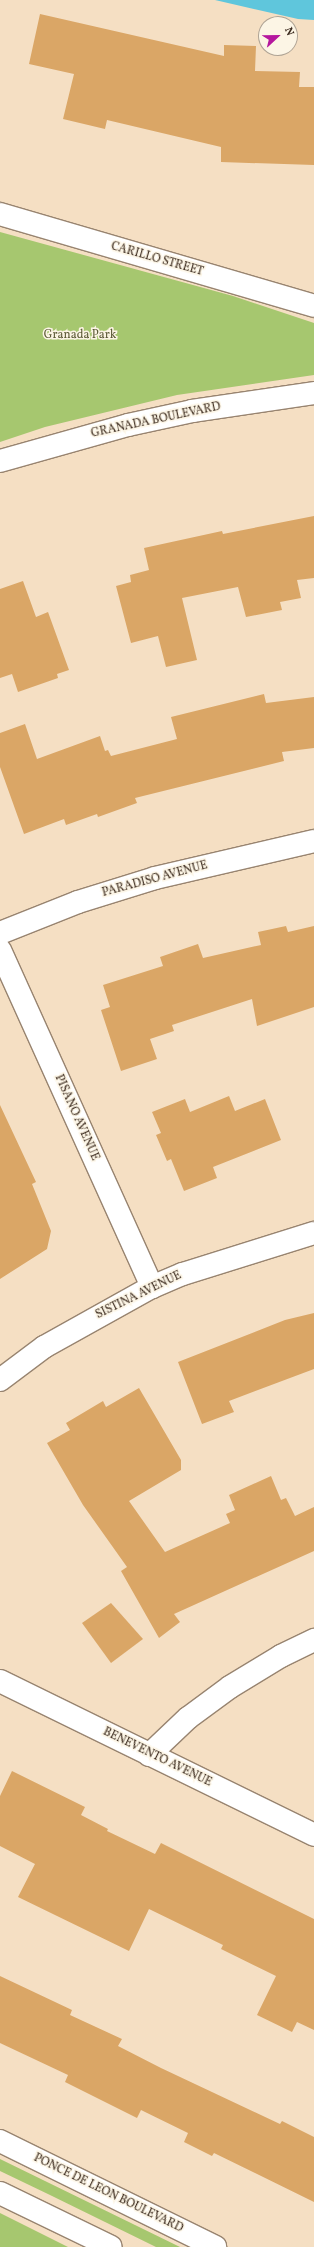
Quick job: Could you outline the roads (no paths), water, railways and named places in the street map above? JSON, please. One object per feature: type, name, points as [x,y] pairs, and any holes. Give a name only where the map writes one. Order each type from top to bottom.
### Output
[{"type":"street","name":"CARILLO STREET","points":[[0,214],[314,306]]},
{"type":"street","name":"GRANADA BOULEVARD","points":[[0,461],[128,425],[192,411],[314,393]]},
{"type":"street","name":"PARADISO AVENUE","points":[[0,933],[78,902],[155,878],[314,841]]},
{"type":"street","name":"PISANO AVENUE","points":[[0,950],[152,1287]]},
{"type":"street","name":"SISTINA AVENUE","points":[[0,1380],[44,1347],[152,1287],[183,1274],[314,1233]]},
{"type":"street","points":[[149,1755],[188,1718],[230,1687],[281,1656],[314,1640]]},
{"type":"street","name":"BENEVENTO AVENUE","points":[[0,1681],[314,1835]]},
{"type":"street","name":"PONCE DE LEON BOULEVARD","points":[[0,2141],[216,2247]]},
{"type":"street","points":[[0,2193],[111,2247]]},
{"type":"water","points":[[215,0],[314,0],[314,20],[298,19],[298,16],[285,16]]},
{"type":"park label","name":"Granada Park","points":[[80,336]]}]
